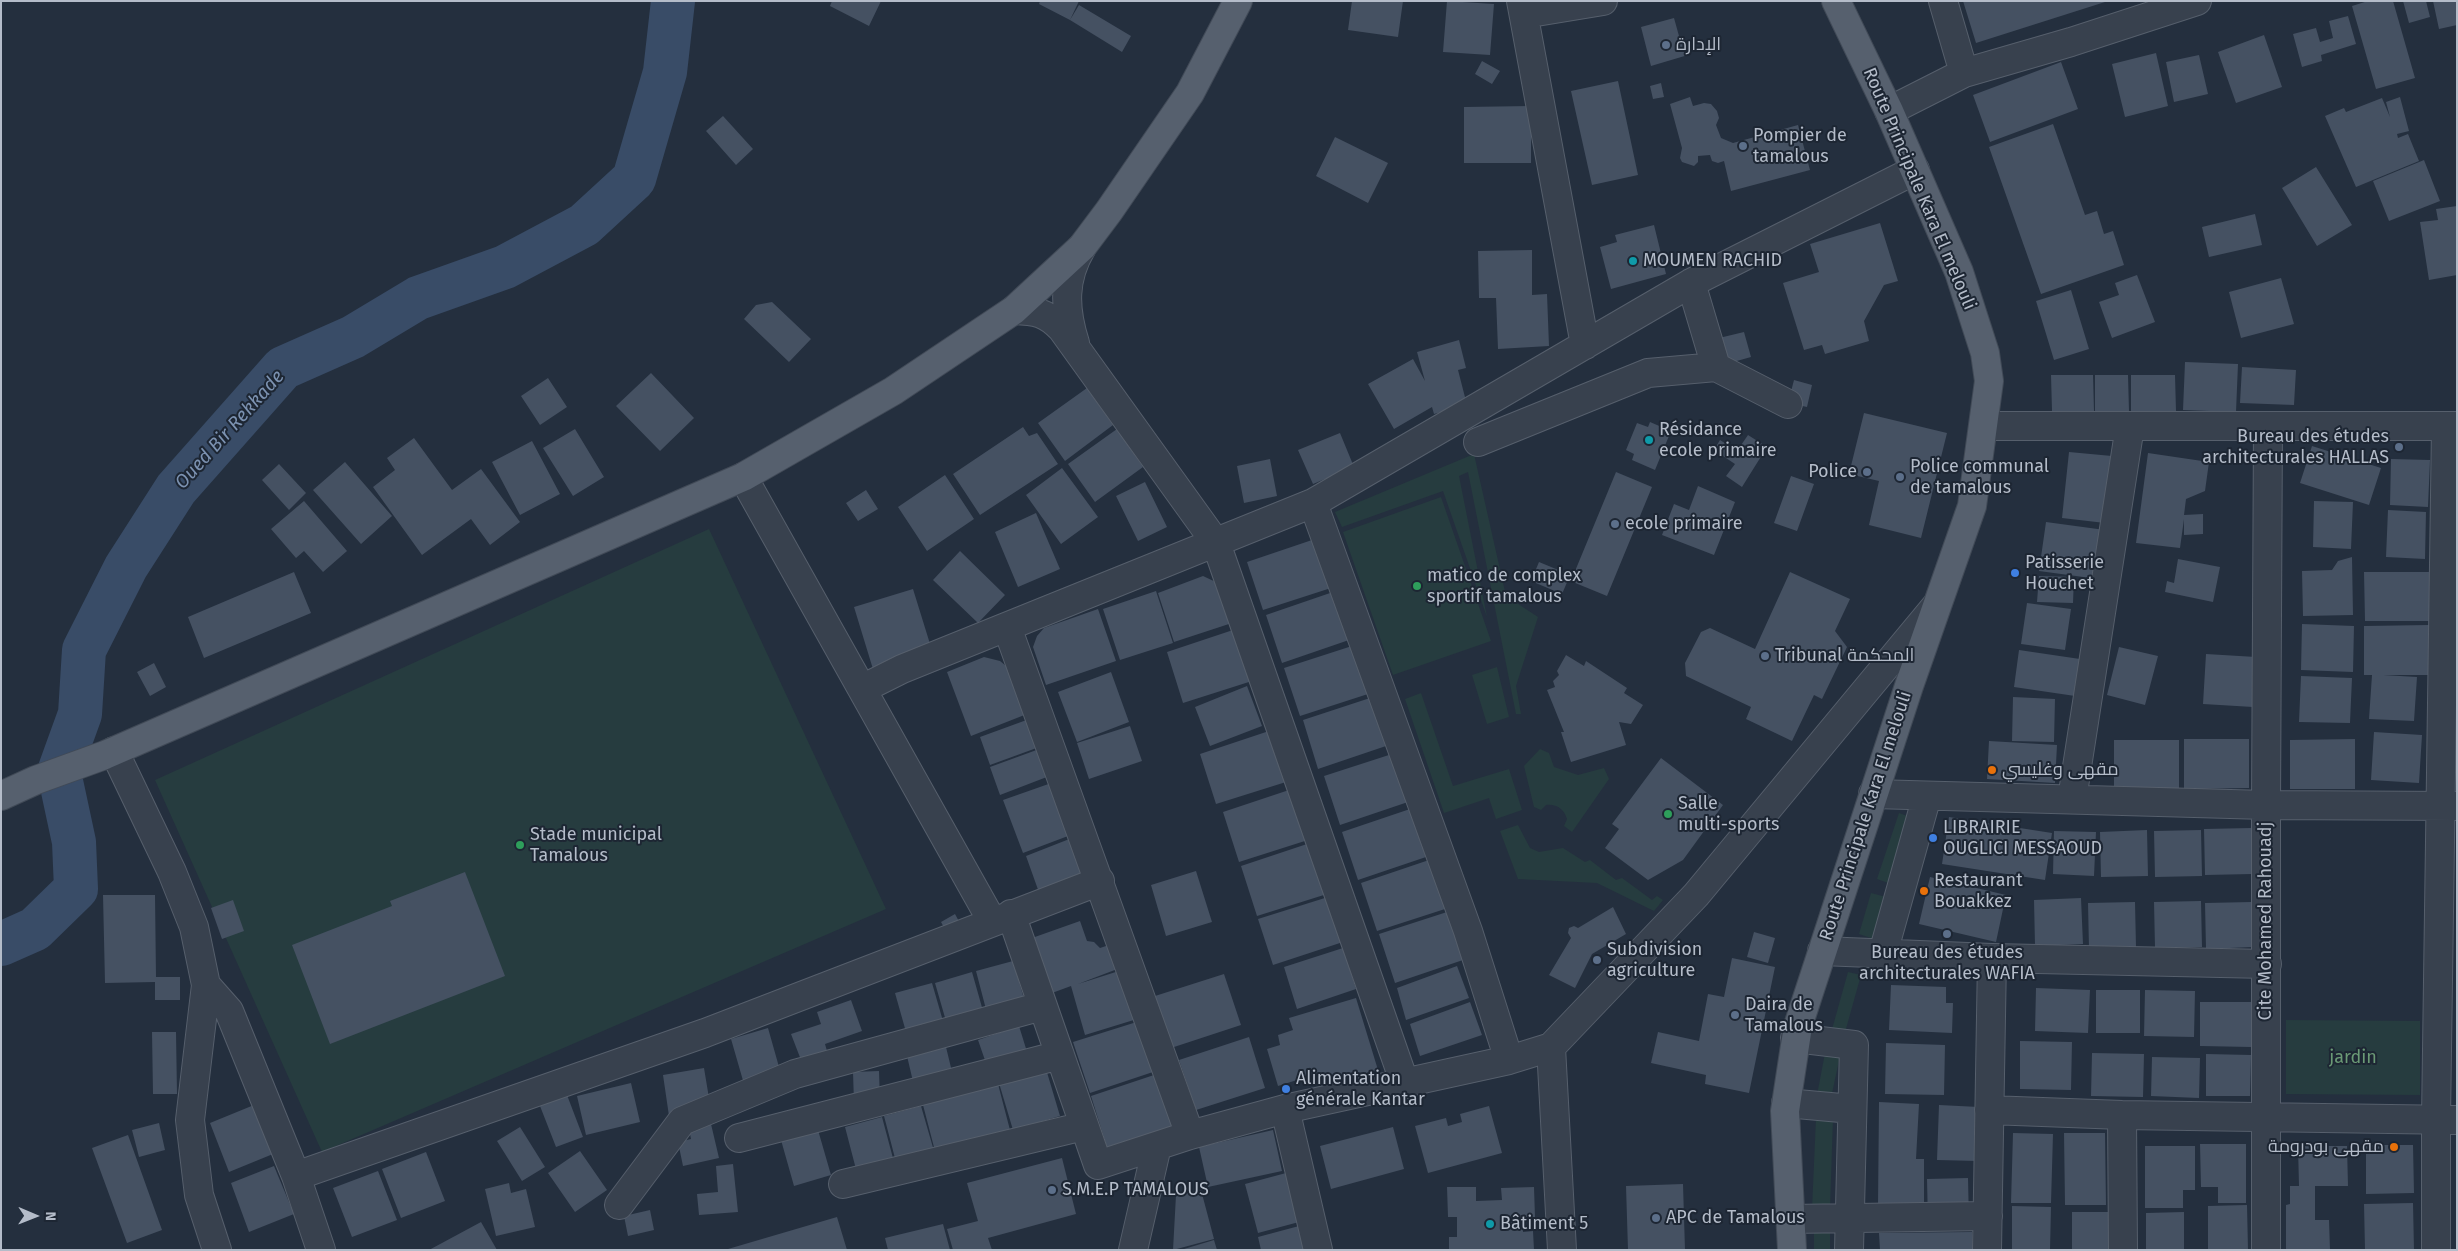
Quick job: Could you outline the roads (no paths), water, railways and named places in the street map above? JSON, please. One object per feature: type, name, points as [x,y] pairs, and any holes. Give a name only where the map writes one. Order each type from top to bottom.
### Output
[{"type":"main road","points":[[1,796],[36,780],[109,753],[743,477],[893,391],[1014,310],[1082,247],[1190,93],[1238,1]]},
{"type":"main road","name":"Route Principale Kara El melouli","points":[[1792,1250],[1786,1103],[1795,1038],[1912,677],[1972,506],[1989,381],[1985,353],[1959,272],[1889,111],[1836,1]]},
{"type":"street","points":[[1585,345],[1523,8],[1603,1]]},
{"type":"street","points":[[1943,1],[1964,73]]},
{"type":"street","points":[[1889,111],[1964,73],[2071,42],[2197,1]]},
{"type":"street","points":[[862,689],[902,670],[1007,627],[1314,504],[1691,283],[1915,170]]},
{"type":"street","points":[[1076,347],[1068,321],[1067,282],[1072,264],[1082,247]]},
{"type":"street","points":[[1691,283],[1716,367]]},
{"type":"street","points":[[1014,310],[1032,311],[1049,316],[1076,347],[1216,543],[1405,1084]]},
{"type":"street","points":[[1478,442],[1648,373],[1716,367],[1788,404]]},
{"type":"street","points":[[1984,426],[2451,426],[2446,1120],[2436,1250]]},
{"type":"street","points":[[2072,799],[2130,426]]},
{"type":"street","points":[[2268,426],[2266,805],[2448,806]]},
{"type":"street","points":[[743,477],[862,689],[1002,918],[1042,1006],[1098,1165],[1190,1135],[1285,1109],[1509,1060],[1551,1047],[1696,895],[1938,604]]},
{"type":"street","points":[[1314,504],[1468,931],[1509,1060]]},
{"type":"street","points":[[1007,627],[1190,1135]]},
{"type":"street","points":[[1882,672],[1903,660],[1910,660],[1913,664],[1912,677]]},
{"type":"street","points":[[109,753],[172,872],[194,927],[206,985],[190,1120],[199,1194],[217,1250]]},
{"type":"street","name":"Cite Mohamed Rahouadj","points":[[1874,794],[2266,805],[2266,1250]]},
{"type":"street","points":[[1883,953],[1927,796]]},
{"type":"street","points":[[296,1176],[705,1032],[1100,881]]},
{"type":"street","points":[[1822,951],[1992,958],[2266,964]]},
{"type":"street","points":[[1987,1250],[1992,958]]},
{"type":"street","points":[[206,985],[229,1011],[296,1176],[321,1250]]},
{"type":"street","points":[[619,1204],[682,1122],[795,1074],[1042,1006]]},
{"type":"street","points":[[1795,1038],[1854,1045],[1849,1250]]},
{"type":"street","points":[[1551,1047],[1562,1250]]},
{"type":"street","points":[[739,1138],[1060,1054]]},
{"type":"street","points":[[1786,1103],[1852,1109]]},
{"type":"street","points":[[1285,1109],[1318,1250]]},
{"type":"street","points":[[1989,1110],[2122,1115],[2446,1120]]},
{"type":"street","points":[[2122,1115],[2123,1250]]},
{"type":"street","points":[[843,1184],[1084,1126]]},
{"type":"street","points":[[1133,1250],[1157,1146]]},
{"type":"street","points":[[1790,1219],[1988,1216]]},
{"type":"waterway","name":"Oued Bir Rekkade","points":[[1,944],[35,929],[76,889],[74,842],[59,772],[80,714],[84,650],[126,567],[176,489],[283,368],[353,337],[418,298],[505,267],[584,225],[634,179],[665,72],[673,1]]},
{"type":"place","name":"الإدارة","points":[[1666,45]]},
{"type":"place","name":"Pompier de tamalous","points":[[1743,146]]},
{"type":"place","name":"MOUMEN RACHID","points":[[1633,261]]},
{"type":"place","name":"Résidance ecole primaire","points":[[1649,440]]},
{"type":"place","name":"Bureau des études architecturales HALLAS","points":[[2399,447]]},
{"type":"place","name":"Police","points":[[1867,472]]},
{"type":"place","name":"Police communal de tamalous","points":[[1900,477]]},
{"type":"place","name":"ecole primaire","points":[[1615,524]]},
{"type":"place","name":"Patisserie Houchet","points":[[2015,573]]},
{"type":"place","name":"matico de complex sportif tamalous","points":[[1417,586]]},
{"type":"place","name":"Tribunal المحكمة","points":[[1765,656]]},
{"type":"place","name":"مقهى وغليسي","points":[[1992,770]]},
{"type":"place","name":"Salle multi-sports","points":[[1668,814]]},
{"type":"place","name":"LIBRAIRIE OUGLICI MESSAOUD","points":[[1933,838]]},
{"type":"place","name":"Stade municipal Tamalous","points":[[520,845]]},
{"type":"place","name":"Restaurant Bouakkez","points":[[1924,891]]},
{"type":"place","name":"Bureau des études architecturales WAFIA","points":[[1947,934]]},
{"type":"place","name":"Subdivision agriculture","points":[[1597,960]]},
{"type":"place","name":"Daira de Tamalous","points":[[1735,1015]]},
{"type":"place","name":"Alimentation générale Kantar","points":[[1286,1089]]},
{"type":"place","name":"مقهى بودرومة","points":[[2394,1147]]},
{"type":"place","name":"S.M.E.P TAMALOUS","points":[[1052,1190]]},
{"type":"place","name":"APC de Tamalous","points":[[1656,1218]]},
{"type":"place","name":"Bâtiment 5","points":[[1490,1224]]},
{"type":"park label","name":"jardin","points":[[2353,1058]]}]
